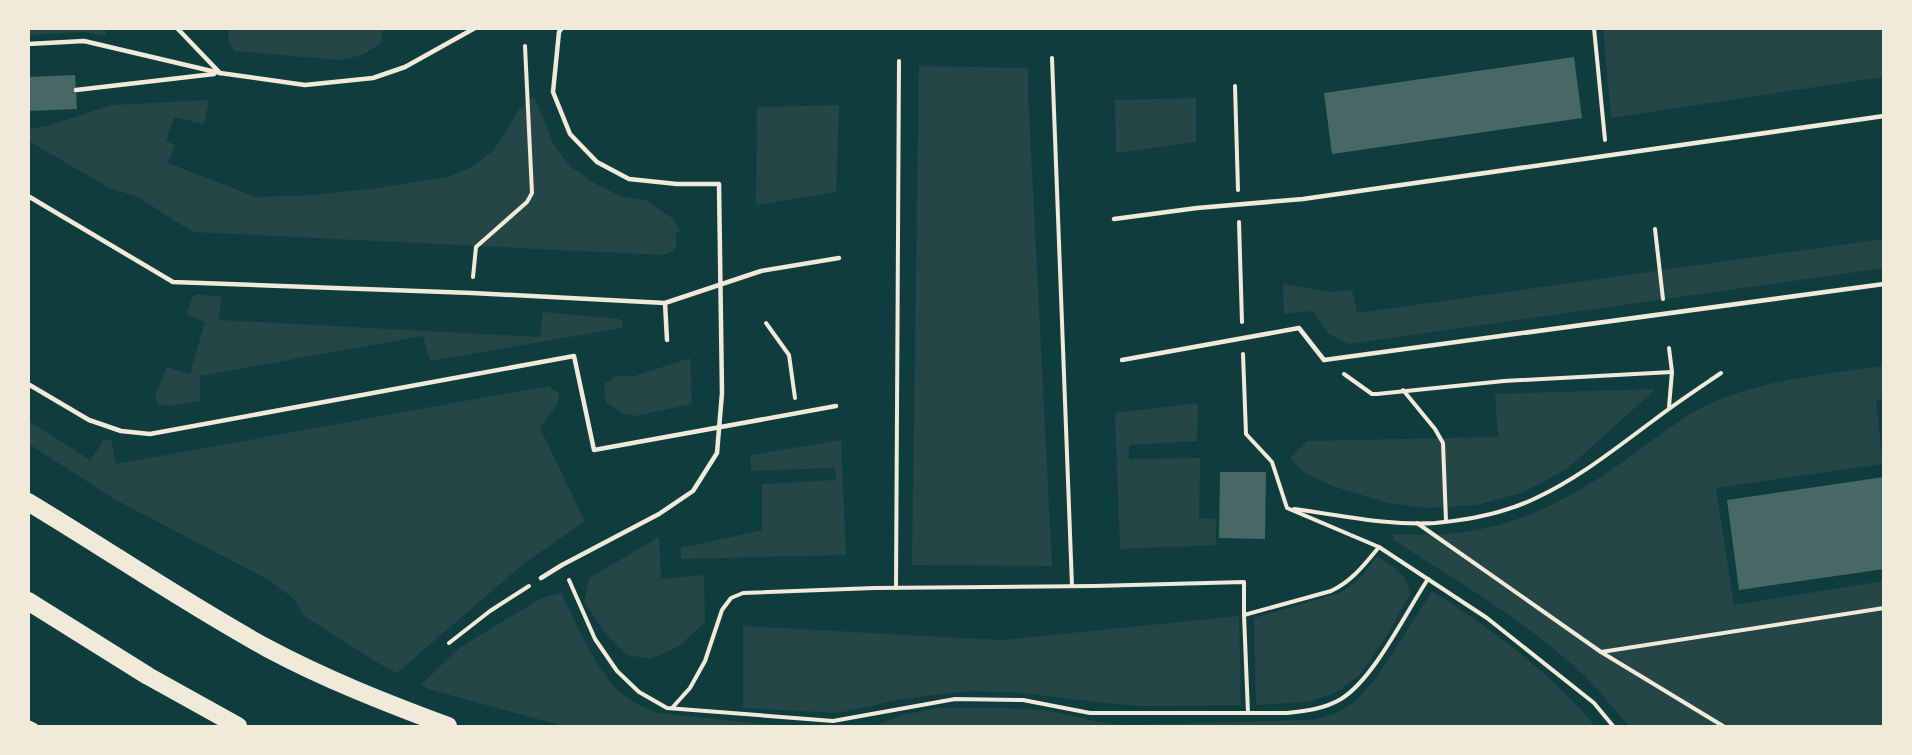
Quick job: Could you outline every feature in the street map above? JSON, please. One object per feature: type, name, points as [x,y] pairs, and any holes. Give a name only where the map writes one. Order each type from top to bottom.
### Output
[{"type":"highway","points":[[28,502],[181,598],[268,648],[358,692],[447,726]]},
{"type":"highway","points":[[28,601],[148,676],[238,726]]},
{"type":"lane","points":[[177,28],[220,73]]},
{"type":"lane","points":[[28,44],[84,41],[220,73],[305,85],[373,78],[405,67],[475,28]]},
{"type":"lane","points":[[541,578],[659,514],[693,490],[717,453],[722,393],[719,184],[676,184],[629,178],[597,162],[570,134],[553,92],[560,30],[552,28]]},
{"type":"lane","points":[[76,90],[220,73]]},
{"type":"lane","points":[[1114,219],[1197,208],[1303,199],[1884,116]]},
{"type":"lane","points":[[28,196],[173,282],[665,303],[761,271],[839,258]]},
{"type":"lane","points":[[1122,360],[1299,328],[1324,360],[1884,284]]},
{"type":"lane","points":[[665,303],[667,340]]},
{"type":"lane","points":[[28,384],[89,420],[121,432],[150,434],[574,356],[594,450],[836,406]]},
{"type":"lane","points":[[28,722],[36,726]]},
{"type":"path","points":[[1594,28],[1607,156]]},
{"type":"path","points":[[472,293],[476,247],[527,202],[532,193],[525,46]]},
{"type":"path","points":[[1052,58],[1072,586]]},
{"type":"path","points":[[896,588],[899,61]]},
{"type":"path","points":[[1235,86],[1238,199]]},
{"type":"path","points":[[1239,211],[1242,327]]},
{"type":"path","points":[[1655,229],[1663,299]]},
{"type":"path","points":[[766,323],[789,355],[793,390]]},
{"type":"path","points":[[1669,348],[1672,372],[1669,408]]},
{"type":"path","points":[[1243,351],[1246,434],[1272,462],[1287,508],[1379,547],[1428,579],[1486,618],[1594,703],[1613,726]]},
{"type":"path","points":[[1324,360],[1372,394],[1504,381],[1672,372]]},
{"type":"path","points":[[1287,508],[1393,523],[1446,521],[1503,510],[1534,499],[1568,481],[1721,373]]},
{"type":"path","points":[[1403,390],[1428,419],[1443,444],[1446,521]]},
{"type":"path","points":[[1416,523],[1600,652],[1723,726]]},
{"type":"path","points":[[1244,615],[1344,585],[1355,576],[1379,547]]},
{"type":"path","points":[[562,565],[595,639],[617,671],[639,692],[668,708],[833,721],[956,699],[1023,699],[1090,713],[1287,713],[1316,709],[1342,698],[1371,672],[1428,579]]},
{"type":"path","points":[[449,643],[490,611],[541,578]]},
{"type":"path","points":[[672,708],[690,688],[705,661],[723,610],[731,598],[743,593],[1244,582],[1248,713]]},
{"type":"path","points":[[1600,652],[1884,608]]},
{"type":"shaded area","points":[[105,28],[107,36],[84,32],[29,35],[29,29]]},
{"type":"shaded area","points":[[228,28],[383,29],[380,44],[362,55],[340,60],[235,51],[229,43]]},
{"type":"shaded area","points":[[1603,29],[1883,29],[1883,77],[1611,118]]},
{"type":"shaded area","points":[[919,66],[1028,68],[1052,566],[912,565]]},
{"type":"shaded area","points":[[534,96],[553,143],[571,167],[596,184],[622,197],[646,200],[672,218],[681,231],[675,232],[677,243],[674,251],[663,255],[193,232],[136,196],[109,188],[29,141],[29,129],[47,126],[112,105],[209,100],[204,124],[174,117],[166,141],[175,145],[168,163],[256,197],[312,195],[371,189],[447,177],[472,167],[494,150],[518,111]]},
{"type":"shaded area","points":[[1196,98],[1196,142],[1116,153],[1115,100]]},
{"type":"shaded area","points":[[839,105],[836,192],[756,205],[757,107]]},
{"type":"shaded area","points":[[1883,239],[1883,268],[1348,344],[1329,334],[1313,311],[1284,314],[1283,284],[1332,292],[1352,290],[1357,313]]},
{"type":"shaded area","points":[[197,294],[221,297],[219,320],[540,337],[543,312],[619,319],[623,322],[622,328],[430,361],[423,336],[200,376],[200,401],[171,406],[158,404],[155,396],[167,367],[190,374],[205,322],[187,314],[192,297]]},
{"type":"shaded area","points":[[690,358],[692,404],[636,416],[622,413],[606,402],[605,383],[616,376],[635,376]]},
{"type":"shaded area","points":[[1883,366],[1883,399],[1876,401],[1883,464],[1716,488],[1734,605],[1883,581],[1883,726],[1629,726],[1597,689],[1556,650],[1488,601],[1394,540],[1393,534],[1448,534],[1498,525],[1542,509],[1605,474],[1691,414],[1734,394],[1798,378]]},
{"type":"shaded area","points":[[548,386],[559,393],[558,403],[540,428],[585,521],[522,565],[397,673],[304,616],[293,598],[269,580],[116,500],[29,444],[29,421],[90,460],[104,440],[111,440],[116,464]]},
{"type":"shaded area","points":[[1656,389],[1568,468],[1524,492],[1477,505],[1426,508],[1388,503],[1335,487],[1305,473],[1290,458],[1307,441],[1498,437],[1495,394]]},
{"type":"shaded area","points":[[1198,403],[1197,441],[1129,445],[1129,459],[1200,458],[1199,518],[1216,519],[1216,545],[1120,549],[1115,413]]},
{"type":"shaded area","points":[[841,440],[846,555],[681,559],[681,548],[762,530],[762,484],[836,480],[835,468],[751,471],[750,455]]},
{"type":"shaded area","points":[[659,537],[661,579],[704,575],[705,622],[679,646],[651,659],[627,655],[607,635],[584,602],[589,578]]},
{"type":"shaded area","points":[[1377,557],[1403,575],[1410,594],[1389,632],[1360,675],[1336,692],[1309,702],[1256,705],[1254,618],[1342,592],[1358,580]]},
{"type":"shaded area","points":[[1432,591],[1519,652],[1559,687],[1595,726],[866,726],[876,725],[902,715],[939,708],[1046,710],[1121,725],[1312,720],[1337,713],[1357,700],[1379,674]]},
{"type":"shaded area","points":[[561,593],[604,674],[612,685],[634,702],[658,713],[784,726],[563,726],[428,689],[421,685],[459,648],[542,598]]},
{"type":"shaded area","points":[[1239,616],[1241,705],[1143,706],[1022,693],[970,691],[902,699],[838,713],[743,708],[743,626],[1000,640]]},
{"type":"building","points":[[1574,57],[1582,118],[1332,154],[1324,93]]},
{"type":"building","points":[[75,75],[77,109],[28,111],[28,77]]},
{"type":"building","points":[[1220,472],[1266,472],[1265,539],[1219,538]]},
{"type":"building","points":[[1884,477],[1884,569],[1739,590],[1727,500]]}]
